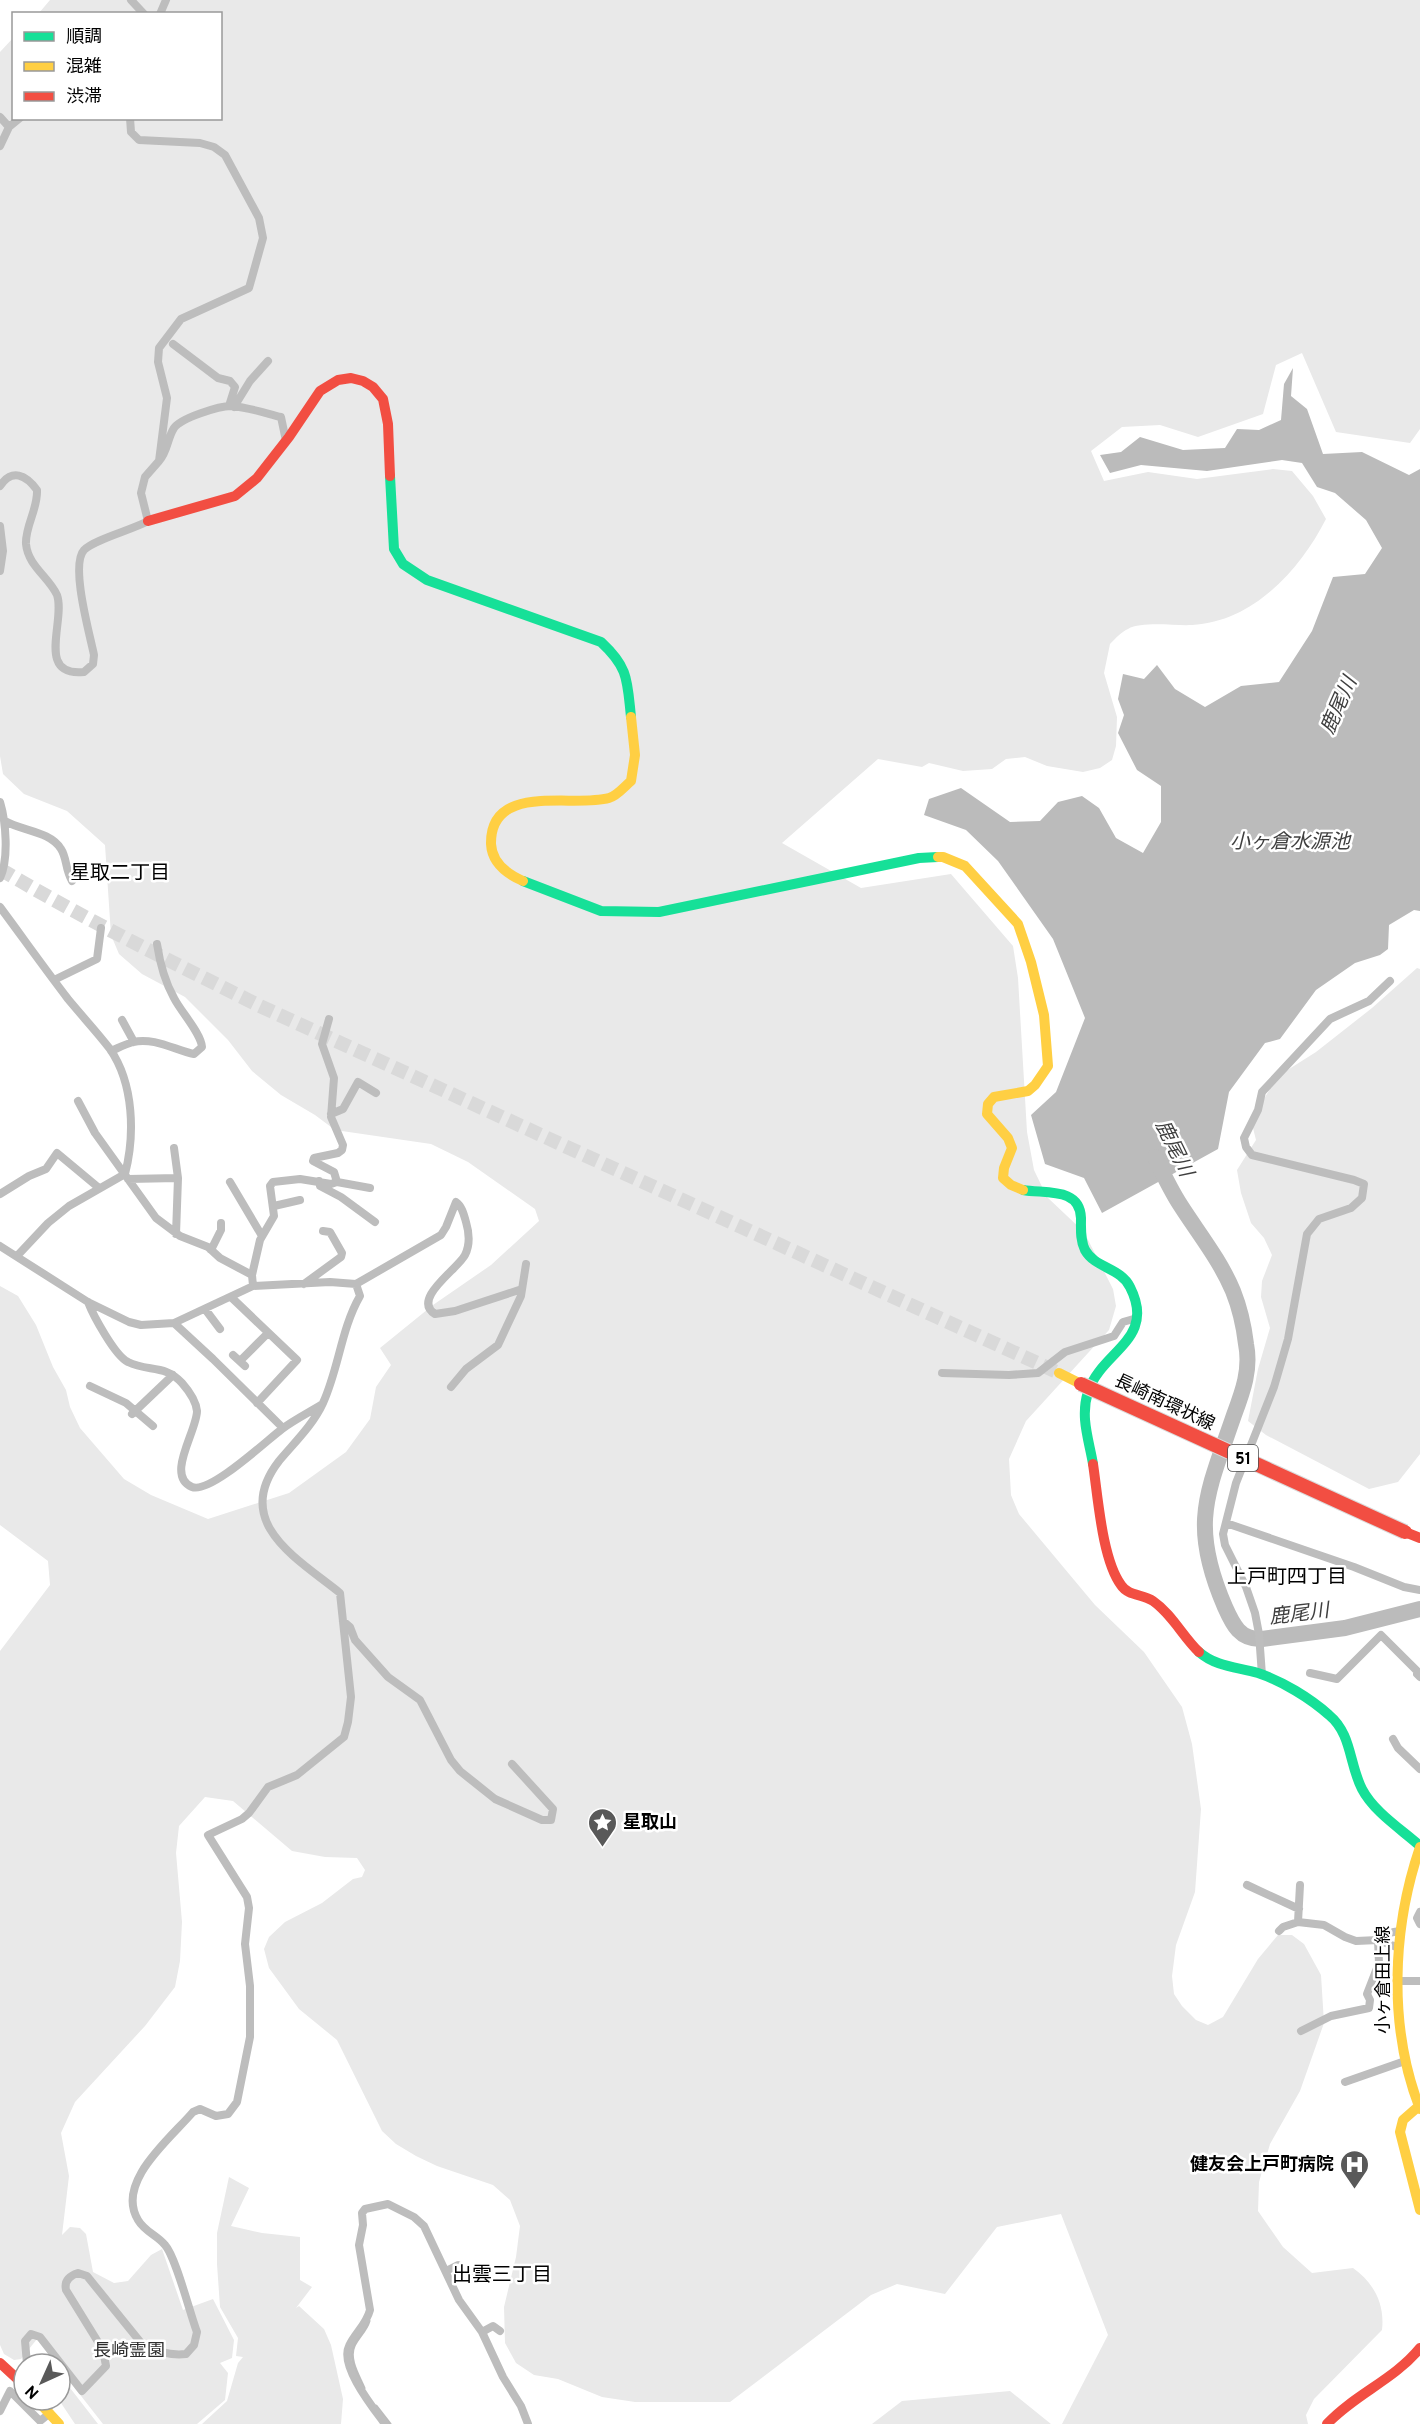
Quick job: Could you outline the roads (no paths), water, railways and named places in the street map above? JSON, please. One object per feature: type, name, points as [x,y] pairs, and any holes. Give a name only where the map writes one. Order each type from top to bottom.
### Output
[{"type":"main road","points":[[148,520],[168,517],[235,496],[257,478],[320,391],[338,380],[351,378],[363,381],[373,387],[383,399],[388,424],[394,549],[400,561],[412,573],[427,580],[601,642],[616,656],[626,673],[635,755],[630,781],[611,798],[524,803],[510,807],[499,815],[492,832],[492,852],[497,862],[509,875],[601,911],[658,912],[919,858],[943,858],[965,866],[1018,924],[1031,962],[1044,1015],[1048,1066],[1028,1091],[994,1096],[988,1104],[987,1114],[1008,1137],[1012,1148],[1004,1168],[1003,1178],[1018,1190],[1063,1195],[1075,1201],[1080,1211],[1079,1231],[1088,1255],[1122,1276],[1131,1287],[1137,1318],[1129,1341],[1095,1375],[1084,1407],[1099,1507],[1116,1576],[1126,1592],[1151,1599],[1186,1639],[1208,1659],[1262,1675],[1329,1714],[1340,1724],[1349,1747],[1356,1778],[1365,1794],[1420,1847]]},
{"type":"main road","name":"長崎南環状線","points":[[1059,1373],[1420,1538]]},
{"type":"main road","name":"小ヶ倉田上線","points":[[1420,1847],[1404,1899],[1399,1948],[1399,2028],[1404,2061],[1419,2108],[1403,2120],[1400,2132],[1420,2210]]},
{"type":"main road","points":[[1327,2424],[1345,2405],[1400,2372],[1420,2348]]},
{"type":"main road","points":[[0,2363],[12,2374]]},
{"type":"street","points":[[131,0],[142,12]]},
{"type":"street","points":[[0,117],[9,126]]},
{"type":"street","points":[[0,146],[9,126],[17,120]]},
{"type":"street","points":[[130,120],[131,132],[139,140],[200,143],[214,147],[225,155],[259,218],[263,238],[249,288],[182,319],[159,348],[158,362],[167,398],[159,461]]},
{"type":"street","points":[[173,344],[218,378],[230,381],[234,387],[232,406]]},
{"type":"street","points":[[232,406],[268,361]]},
{"type":"street","points":[[0,486],[9,476],[22,475],[28,478],[37,490],[36,504],[26,538],[27,549],[31,560],[55,591],[59,602],[56,655],[61,667],[68,672],[84,672],[93,664],[94,655],[79,567],[83,552],[94,544],[148,520],[141,493],[145,477],[167,453],[175,427],[194,416],[232,406],[281,417],[286,441]]},
{"type":"street","points":[[0,526],[3,551],[0,571]]},
{"type":"street","points":[[0,802],[5,821],[2,856],[4,870],[0,878]]},
{"type":"street","points":[[5,821],[46,836],[57,843],[62,850],[65,869],[72,880]]},
{"type":"street","points":[[0,907],[111,1051],[121,1075],[132,1121],[126,1176]]},
{"type":"street","points":[[54,980],[97,959],[102,928]]},
{"type":"street","points":[[111,1051],[134,1042],[160,1043],[194,1054],[202,1047],[197,1033],[162,976],[157,944]]},
{"type":"street","points":[[1262,1675],[1255,1612],[1225,1545],[1223,1534],[1236,1483],[1274,1387],[1288,1339],[1307,1234],[1319,1220],[1351,1208],[1362,1198],[1364,1184],[1252,1155],[1244,1138],[1258,1110],[1262,1092],[1330,1019],[1369,1001],[1390,981]]},
{"type":"street","points":[[122,1020],[134,1042]]},
{"type":"street","points":[[329,1020],[321,1044],[334,1078],[331,1114],[342,1140],[342,1150],[330,1156],[314,1158],[313,1161],[334,1172],[337,1182]]},
{"type":"street","points":[[331,1114],[343,1109],[358,1082],[376,1094]]},
{"type":"street","points":[[78,1101],[95,1134],[156,1218],[176,1234],[211,1250],[220,1258],[252,1275]]},
{"type":"street","points":[[174,1148],[178,1178],[176,1234]]},
{"type":"street","points":[[0,1194],[45,1169],[57,1153],[99,1188]]},
{"type":"street","points":[[17,1256],[48,1223],[69,1206],[99,1188],[126,1176],[178,1178]]},
{"type":"street","points":[[254,1286],[252,1275],[262,1236],[272,1223],[275,1210],[270,1186],[273,1182],[300,1179],[370,1188]]},
{"type":"street","points":[[319,1181],[320,1186],[341,1197],[375,1222]]},
{"type":"street","points":[[230,1182],[262,1236]]},
{"type":"street","points":[[274,1206],[300,1200]]},
{"type":"street","points":[[0,1246],[88,1302],[129,1322],[141,1325],[174,1323],[254,1286],[330,1282],[356,1284],[441,1235],[456,1202],[461,1208],[469,1237],[465,1254],[431,1293],[428,1304],[430,1311],[435,1314],[454,1311],[522,1289]]},
{"type":"street","points":[[211,1250],[221,1230],[221,1222]]},
{"type":"street","points":[[304,1284],[341,1257],[342,1253],[330,1232],[322,1231]]},
{"type":"street","points":[[451,1387],[466,1369],[492,1352],[498,1345],[521,1296],[526,1264]]},
{"type":"street","points":[[72,2378],[82,2391],[106,2366],[103,2350],[65,2285],[70,2277],[78,2273],[87,2276],[142,2344],[175,2355],[186,2354],[194,2345],[197,2332],[174,2264],[165,2245],[144,2229],[136,2217],[132,2202],[133,2190],[152,2157],[193,2112],[200,2109],[223,2116],[228,2114],[237,2102],[250,2037],[250,1986],[245,1944],[249,1908],[243,1889],[208,1835],[242,1820],[268,1787],[297,1775],[344,1737],[351,1697],[340,1593],[289,1555],[272,1534],[263,1516],[264,1492],[277,1464],[322,1405],[337,1364],[342,1338],[352,1309],[360,1296],[356,1284]]},
{"type":"street","points":[[231,1297],[267,1334],[297,1360],[258,1403]]},
{"type":"street","points":[[88,1302],[119,1354],[128,1362],[166,1371],[173,1375],[191,1395],[196,1412],[181,1468],[181,1475],[188,1485],[199,1489],[213,1482],[283,1428],[322,1405]]},
{"type":"street","points":[[205,1309],[220,1329]]},
{"type":"street","points":[[942,1373],[1009,1375],[1038,1373],[1065,1352],[1114,1336],[1123,1322],[1137,1318]]},
{"type":"street","points":[[174,1323],[283,1428]]},
{"type":"street","points":[[239,1361],[267,1334]]},
{"type":"street","points":[[134,1412],[173,1375]]},
{"type":"street","points":[[90,1386],[153,1426]]},
{"type":"street","points":[[1226,1523],[1354,1567],[1404,1587],[1420,1590]]},
{"type":"street","points":[[343,1621],[350,1627],[355,1640],[388,1677],[420,1700],[451,1760],[460,1771],[495,1799],[542,1820],[551,1820],[553,1809],[512,1764]]},
{"type":"street","points":[[1310,1672],[1337,1679],[1381,1635],[1419,1673]]},
{"type":"street","points":[[1393,1739],[1398,1748],[1420,1769]]},
{"type":"street","points":[[1247,1885],[1299,1909]]},
{"type":"street","points":[[1298,1922],[1300,1885]]},
{"type":"street","points":[[1420,1912],[1418,1918],[1420,1924]]},
{"type":"street","points":[[1279,1931],[1298,1922],[1324,1925],[1356,1941],[1378,1940],[1399,1948]]},
{"type":"street","points":[[1378,1940],[1400,1931]]},
{"type":"street","points":[[1301,2031],[1332,2016],[1369,2008],[1370,2000],[1367,1994],[1379,1963],[1378,1940]]},
{"type":"street","points":[[1399,1981],[1420,1981]]},
{"type":"street","points":[[1345,2082],[1404,2061]]},
{"type":"street","points":[[385,2424],[366,2400],[347,2356],[348,2347],[367,2320],[370,2310],[359,2245],[363,2225],[362,2213],[365,2209],[388,2204],[414,2217],[427,2231],[459,2300],[482,2332],[528,2424]]},
{"type":"street","points":[[446,2271],[458,2265],[471,2274]]},
{"type":"street","points":[[482,2332],[493,2326],[500,2331]]},
{"type":"street","points":[[26,2352],[25,2341],[31,2334],[40,2337],[52,2352]]},
{"type":"street","points":[[0,2411],[10,2391],[40,2421],[54,2419]]},
{"type":"water","name":"小ヶ倉水源池","points":[[1293,368],[1291,396],[1307,409],[1323,454],[1362,452],[1409,475],[1420,469],[1420,911],[1414,910],[1389,925],[1388,949],[1380,955],[1355,963],[1316,990],[1280,1039],[1265,1043],[1229,1092],[1218,1149],[1102,1213],[1084,1178],[1045,1164],[1031,1115],[1056,1092],[1085,1018],[1053,939],[998,861],[966,830],[924,815],[929,799],[961,788],[1010,822],[1040,821],[1058,802],[1082,796],[1099,808],[1116,838],[1143,853],[1161,822],[1161,786],[1137,770],[1118,733],[1124,715],[1118,699],[1123,674],[1144,679],[1157,665],[1175,689],[1205,707],[1241,686],[1279,682],[1312,631],[1333,577],[1365,574],[1382,548],[1366,520],[1335,493],[1317,487],[1302,463],[1282,460],[1207,471],[1141,465],[1110,473],[1100,455],[1121,452],[1140,437],[1183,450],[1225,448],[1237,429],[1259,430],[1281,420],[1284,384]]},
{"type":"waterway","name":"鹿尾川","points":[[1155,1157],[1174,1194],[1228,1280],[1237,1303],[1245,1337],[1248,1362],[1245,1380],[1216,1467],[1206,1510],[1207,1553],[1214,1578],[1231,1620],[1243,1634],[1254,1639],[1262,1639],[1345,1628],[1420,1609]]},
{"type":"waterway","points":[[364,2388],[352,2356],[356,2343],[369,2321]]},
{"type":"waterway","points":[[376,2406],[390,2424]]},
{"type":"tunnel","points":[[0,869],[96,923],[260,1006],[1059,1373]]},
{"type":"place","name":"星取山","points":[[602,1848]]},
{"type":"place","name":"健友会上戸町病院","points":[[1355,2190]]},
{"type":"district","name":"星取二丁目","points":[[120,872]]},
{"type":"district","name":"上戸町四丁目","points":[[1287,1576]]},
{"type":"district","name":"出雲三丁目","points":[[502,2274]]},
{"type":"park label","name":"長崎霊園","points":[[129,2350]]}]
